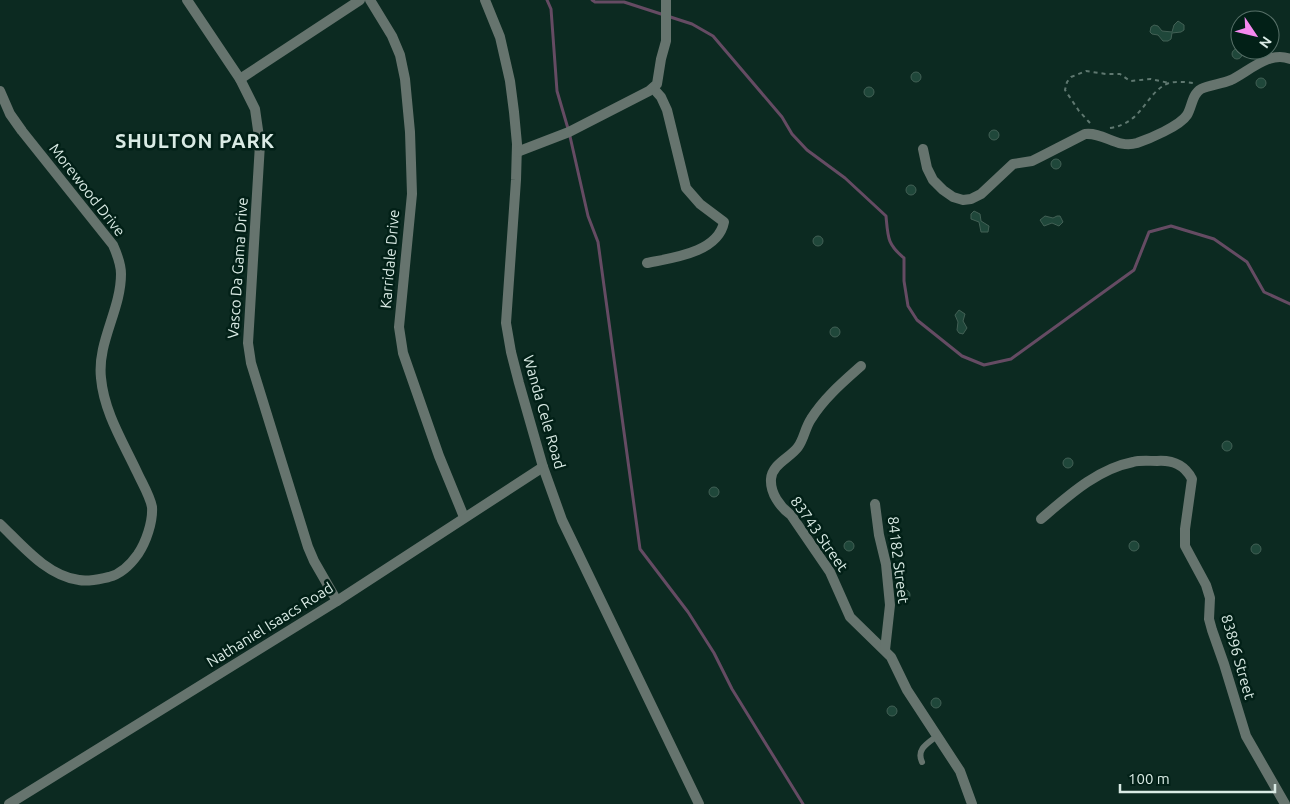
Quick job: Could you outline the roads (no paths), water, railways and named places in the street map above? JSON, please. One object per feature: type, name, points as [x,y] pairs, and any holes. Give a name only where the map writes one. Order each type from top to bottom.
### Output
[{"type":"street","name":"Vasco Da Gama Drive","points":[[187,0],[240,79],[255,109],[260,144],[248,343],[251,363],[308,547],[337,601]]},
{"type":"street","points":[[240,79],[360,0]]},
{"type":"street","name":"Karridale Drive","points":[[370,0],[392,36],[400,55],[406,88],[410,132],[412,194],[399,327],[403,353],[439,456],[464,518]]},
{"type":"street","name":"Wanda Cele Road","points":[[485,0],[500,37],[510,81],[516,152],[506,323],[517,375],[543,467],[562,520],[699,804]]},
{"type":"street","points":[[516,152],[569,132],[650,92],[657,84],[666,41],[666,0]]},
{"type":"street","points":[[923,149],[927,168],[933,180],[943,190],[958,199],[971,199],[981,194],[1013,164],[1042,156],[1085,134],[1093,133],[1119,144],[1136,143],[1178,124],[1186,116],[1200,90],[1229,80],[1266,60],[1278,56],[1290,58]]},
{"type":"street","points":[[647,263],[694,252],[708,244],[722,228],[724,222],[700,204],[686,188],[667,110],[661,97],[653,88]]},
{"type":"street","name":"Morewood Drive","points":[[0,91],[10,114],[22,132],[113,245],[118,258],[121,273],[119,291],[101,356],[100,376],[108,412],[144,486],[152,508],[149,529],[142,548],[131,564],[115,575],[96,580],[79,580],[61,575],[43,564],[0,524]]},
{"type":"street","name":"83743 Street","points":[[861,366],[818,409],[805,430],[800,445],[775,470],[771,481],[775,497],[830,572],[850,617],[891,657],[907,690],[960,771],[972,804]]},
{"type":"street","name":"83896 Street","points":[[1041,519],[1083,485],[1108,471],[1133,462],[1174,462],[1188,472],[1192,479],[1185,529],[1185,546],[1206,585],[1210,598],[1209,619],[1246,736],[1285,804]]},
{"type":"street","name":"Nathaniel Isaacs Road","points":[[9,804],[337,601],[543,467]]},
{"type":"street","name":"84182 Street","points":[[875,504],[879,535],[886,564],[890,605],[885,650]]},
{"type":"lane","points":[[922,762],[920,756],[922,748],[937,736]]},
{"type":"waterway","points":[[547,0],[551,9],[557,91],[569,132],[588,216],[598,242],[640,549],[688,612],[714,653],[732,689],[803,804]]},
{"type":"waterway","points":[[592,0],[595,2],[624,2],[692,24],[713,36],[782,117],[792,134],[807,150],[845,178],[886,216],[889,240],[904,258],[904,281],[908,306],[917,320],[962,356],[984,365],[1011,359],[1134,270],[1149,232],[1171,226],[1214,239],[1247,262],[1264,292],[1290,304]]},
{"type":"district","name":"SHULTON PARK","points":[[195,141]]}]
